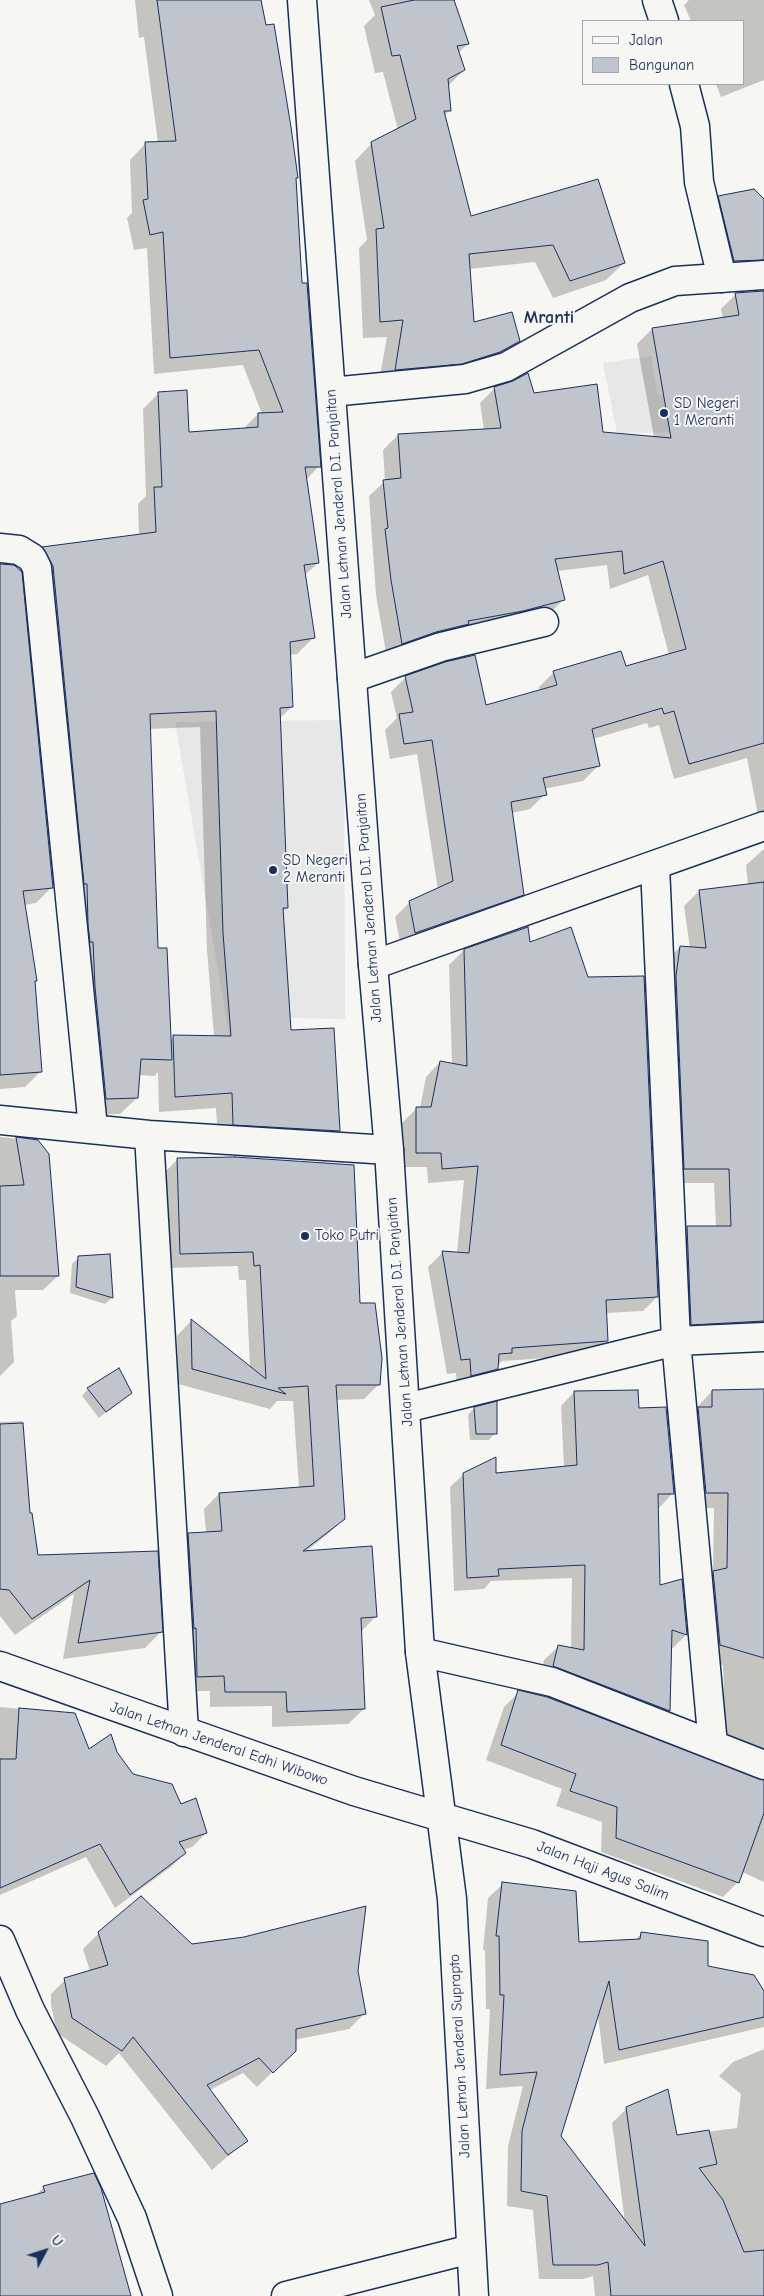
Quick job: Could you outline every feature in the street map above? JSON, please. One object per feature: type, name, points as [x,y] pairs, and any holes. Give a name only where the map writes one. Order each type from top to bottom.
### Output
[{"type":"street","name":"Jalan Letnan Jenderal D.I. Panjaitan","points":[[302,0],[373,965],[389,1150],[420,1652],[440,1816]]},
{"type":"street","points":[[657,0],[664,20]]},
{"type":"street","points":[[684,85],[695,126],[699,182],[722,278]]},
{"type":"street","points":[[331,392],[465,379],[506,367],[630,298],[675,281],[764,275]]},
{"type":"street","points":[[0,548],[19,550],[32,558],[37,568],[93,1128]]},
{"type":"street","points":[[352,678],[441,647],[544,622]]},
{"type":"street","points":[[373,965],[764,826]]},
{"type":"street","points":[[654,866],[676,1341],[713,1745]]},
{"type":"street","points":[[0,1120],[149,1135],[389,1150]]},
{"type":"street","points":[[149,1135],[184,1732]]},
{"type":"street","points":[[406,1408],[676,1341],[764,1337]]},
{"type":"street","points":[[420,1652],[552,1682],[764,1765]]},
{"type":"street","name":"Jalan Letnan Jenderal Edhi Wibowo","points":[[0,1666],[354,1791],[440,1816]]},
{"type":"street","name":"Jalan Haji Agus Salim","points":[[440,1816],[532,1844],[764,1932]]},
{"type":"street","name":"Jalan Letnan Jenderal Suprapto","points":[[440,1816],[452,1899],[474,2296]]},
{"type":"street","points":[[0,1940],[30,2010],[85,2116],[132,2218],[158,2296]]},
{"type":"street","points":[[286,2296],[470,2249]]},
{"type":"shaded area","name":"SD Negeri 1 Meranti","points":[[651,356],[658,395],[713,391],[695,432],[617,433],[603,363]]},
{"type":"shaded area","name":"SD Negeri 2 Meranti","points":[[344,720],[345,1019],[291,1018],[294,1047],[232,1052],[175,722]]},
{"type":"building","points":[[157,0],[261,0],[266,25],[274,24],[291,127],[298,178],[296,178],[302,283],[307,283],[321,467],[305,467],[319,563],[304,565],[315,638],[290,642],[293,707],[280,708],[288,908],[283,908],[291,1030],[334,1028],[340,1131],[233,1125],[232,1093],[175,1097],[173,1035],[231,1036],[223,933],[216,711],[150,714],[158,948],[167,948],[172,1060],[141,1059],[138,1098],[106,1099],[95,987],[93,942],[90,942],[88,925],[87,884],[84,884],[53,566],[42,547],[156,532],[154,487],[162,487],[158,392],[187,390],[189,432],[258,427],[258,413],[283,412],[259,350],[170,358],[163,232],[150,235],[143,200],[148,199],[145,142],[176,141]]},
{"type":"building","points":[[414,0],[454,0],[469,44],[457,46],[465,70],[448,79],[451,111],[444,111],[471,216],[598,179],[625,263],[570,281],[553,245],[469,254],[474,322],[512,312],[520,341],[500,352],[462,364],[395,370],[403,320],[380,322],[376,229],[384,228],[371,142],[416,119],[400,55],[392,56],[381,7]]},
{"type":"building","points":[[754,189],[764,199],[764,260],[734,261],[718,196]]},
{"type":"building","points":[[764,291],[764,743],[689,764],[674,711],[664,714],[662,708],[592,729],[600,766],[543,778],[547,795],[511,802],[524,895],[415,933],[409,901],[453,881],[432,740],[404,744],[399,714],[413,712],[405,676],[445,662],[475,655],[486,705],[557,685],[553,671],[621,651],[626,666],[686,649],[663,561],[624,574],[622,551],[555,559],[565,600],[523,611],[468,621],[469,624],[436,632],[402,644],[391,580],[385,529],[388,528],[383,480],[401,478],[398,434],[501,428],[494,387],[513,381],[528,373],[534,393],[597,384],[603,432],[671,438],[652,328],[739,315],[735,293]]},
{"type":"building","points":[[0,564],[14,565],[22,572],[53,888],[23,891],[37,981],[35,981],[42,1072],[0,1075]]},
{"type":"building","points":[[764,882],[764,1321],[691,1325],[687,1226],[731,1226],[729,1169],[684,1169],[676,976],[680,946],[706,948],[699,890]]},
{"type":"building","points":[[528,927],[530,942],[571,927],[588,977],[644,976],[658,1297],[606,1300],[608,1341],[512,1348],[512,1353],[499,1354],[498,1369],[471,1376],[470,1359],[461,1360],[442,1251],[469,1253],[478,1166],[442,1169],[441,1153],[416,1153],[416,1107],[431,1107],[440,1061],[467,1066],[464,949]]},
{"type":"building","points":[[16,1137],[38,1140],[49,1154],[59,1276],[0,1276],[0,1186],[24,1185]]},
{"type":"building","points":[[235,1157],[354,1165],[360,1303],[375,1303],[382,1358],[380,1385],[336,1385],[345,1519],[303,1551],[372,1546],[377,1617],[361,1618],[365,1709],[287,1712],[286,1692],[225,1692],[224,1676],[197,1677],[196,1628],[194,1629],[188,1533],[222,1531],[219,1493],[314,1486],[308,1386],[278,1388],[286,1394],[192,1369],[191,1319],[266,1379],[260,1265],[254,1266],[253,1252],[180,1254],[177,1158]]},
{"type":"building","points":[[110,1254],[113,1298],[76,1287],[78,1256]]},
{"type":"building","points":[[119,1368],[132,1393],[106,1412],[87,1388]]},
{"type":"building","points":[[764,1389],[764,1658],[720,1645],[713,1571],[727,1568],[728,1493],[706,1493],[698,1407],[712,1407],[712,1390]]},
{"type":"building","points":[[638,1390],[639,1408],[666,1407],[674,1494],[658,1494],[660,1585],[682,1579],[687,1635],[672,1630],[670,1711],[553,1666],[558,1645],[584,1650],[585,1565],[498,1569],[499,1576],[467,1578],[463,1473],[496,1457],[496,1473],[577,1465],[574,1391]]},
{"type":"building","points":[[497,1401],[497,1434],[476,1434],[474,1407]]},
{"type":"building","points":[[23,1423],[30,1513],[32,1513],[38,1555],[158,1551],[163,1632],[78,1643],[90,1580],[32,1619],[9,1590],[0,1589],[0,1424]]},
{"type":"building","points":[[518,1690],[547,1697],[764,1780],[764,1813],[739,1883],[616,1838],[617,1807],[570,1791],[576,1774],[501,1745]]},
{"type":"building","points":[[19,1708],[75,1713],[89,1749],[111,1734],[117,1752],[133,1774],[172,1784],[181,1804],[196,1798],[207,1833],[179,1842],[186,1853],[130,1895],[100,1844],[0,1888],[0,1759],[16,1759]]},
{"type":"building","points":[[502,1882],[576,1891],[579,1942],[640,1939],[641,1932],[708,1941],[708,1966],[754,1975],[764,1991],[764,2017],[619,2050],[609,1981],[561,2136],[645,2246],[626,2107],[668,2089],[677,2135],[709,2130],[717,2164],[699,2168],[723,2200],[744,2252],[764,2250],[764,2296],[611,2296],[608,2262],[598,2265],[553,2265],[547,2196],[521,2191],[522,2131],[537,2072],[500,2075],[504,1995],[500,1995],[499,1936],[496,1936]]},
{"type":"building","points":[[141,1896],[192,1944],[244,1937],[366,1906],[358,1971],[366,2014],[296,2029],[296,2051],[273,2073],[259,2058],[207,2085],[248,2141],[228,2155],[133,2037],[122,2051],[72,2018],[64,1978],[108,1965],[98,1932]]},
{"type":"building","points":[[94,2173],[101,2188],[131,2296],[0,2296],[0,2204],[45,2192],[43,2186]]},
{"type":"place","name":"SD Negeri 1 Meranti","points":[[664,413]]},
{"type":"place","name":"SD Negeri 2 Meranti","points":[[273,870]]},
{"type":"place","name":"Toko Putri","points":[[305,1236]]},
{"type":"district","name":"Mranti","points":[[549,318]]}]
